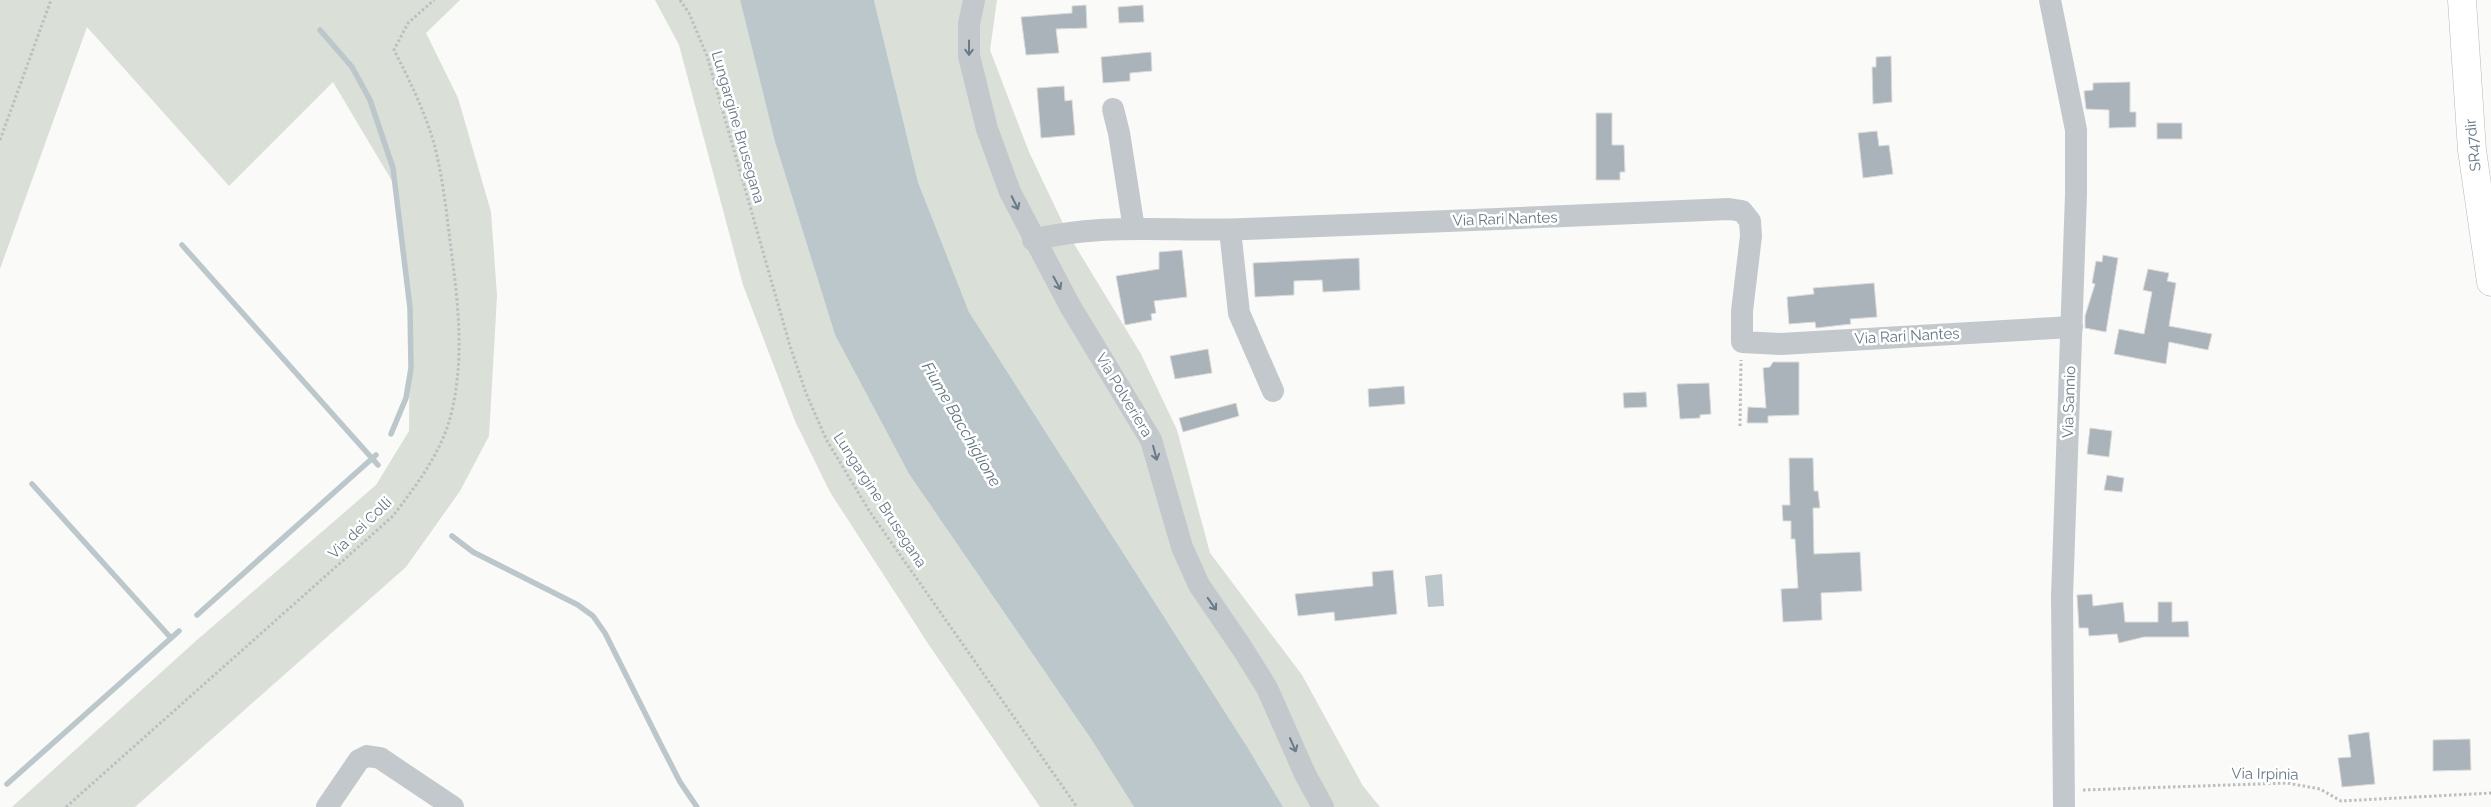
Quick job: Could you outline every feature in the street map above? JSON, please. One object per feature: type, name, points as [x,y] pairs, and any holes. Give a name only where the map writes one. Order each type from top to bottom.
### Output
[{"type":"highway","name":"SR47dir","points":[[2463,2],[2472,150],[2491,282]]},
{"type":"street","name":"Via Polveriera","points":[[974,0],[970,24],[969,56],[993,147],[1010,192],[1033,240],[1070,306],[1151,440],[1182,547],[1199,585],[1242,648],[1266,688],[1305,774],[1323,807]]},
{"type":"street","name":"Via Sannio","points":[[2050,0],[2076,130],[2076,194],[2062,596],[2064,799]]},
{"type":"street","points":[[1113,109],[1119,133],[1134,229]]},
{"type":"street","name":"Via Rari Nantes","points":[[1033,240],[1057,234],[1134,229],[1230,230],[1729,209],[1742,211],[1750,221],[1751,236],[1742,311],[1742,342],[1781,344],[2072,327]]},
{"type":"street","points":[[1230,230],[1239,312],[1273,391]]},
{"type":"street","points":[[327,807],[359,760],[367,756],[380,758],[453,807]]},
{"type":"path","points":[[0,140],[51,0]]},
{"type":"path","name":"Via dei Colli","points":[[66,807],[393,516],[419,482],[435,455],[448,423],[458,381],[460,322],[447,215],[433,142],[416,93],[394,50],[408,23],[434,0]]},
{"type":"path","name":"Lungargine Brusegana","points":[[680,0],[688,13],[706,56],[790,346],[806,393],[826,439],[870,512],[1077,807]]},
{"type":"path","points":[[1740,426],[1742,342]]},
{"type":"path","name":"Via Irpinia","points":[[2064,799],[2288,783],[2320,789],[2341,801],[2378,801],[2491,793]]},
{"type":"shaded area","points":[[0,0],[460,0],[426,33],[458,98],[491,212],[497,296],[489,436],[460,491],[406,567],[135,807],[12,807],[197,640],[376,485],[409,431],[410,291],[395,186],[333,82],[229,186],[87,27],[0,269]]},
{"type":"shaded area","points":[[655,0],[740,0],[775,142],[835,335],[909,474],[1091,739],[1134,807],[1040,807],[929,645],[830,492],[795,421],[743,285],[679,45]]},
{"type":"shaded area","points":[[874,0],[997,0],[990,50],[1029,152],[1068,234],[1141,354],[1177,430],[1210,553],[1302,675],[1363,786],[1380,807],[1283,807],[1248,748],[969,312],[918,182]]},
{"type":"water","name":"Fiume Bacchiglione","points":[[740,0],[874,0],[918,182],[969,312],[1248,748],[1283,807],[1134,807],[1091,739],[909,474],[835,335],[775,142]]},
{"type":"water","points":[[1442,574],[1444,606],[1428,607],[1425,576]]},
{"type":"building","points":[[1086,5],[1087,28],[1056,29],[1059,53],[1026,55],[1021,17],[1072,13],[1072,6]]},
{"type":"building","points":[[1143,5],[1144,22],[1119,23],[1118,7]]},
{"type":"building","points":[[1151,52],[1152,71],[1130,73],[1130,81],[1103,83],[1101,57]]},
{"type":"building","points":[[1891,56],[1892,102],[1873,104],[1872,67],[1876,67],[1876,57]]},
{"type":"building","points":[[2130,82],[2130,112],[2136,112],[2136,127],[2109,128],[2109,110],[2086,109],[2084,91],[2093,90],[2093,83]]},
{"type":"building","points":[[1064,86],[1065,101],[1072,100],[1075,135],[1041,138],[1037,88]]},
{"type":"building","points":[[1596,113],[1612,113],[1612,145],[1624,145],[1625,172],[1620,172],[1620,180],[1596,180]]},
{"type":"building","points":[[2157,123],[2182,123],[2182,139],[2157,139]]},
{"type":"building","points":[[1877,131],[1879,146],[1889,145],[1893,174],[1863,178],[1858,133]]},
{"type":"building","points":[[1182,250],[1187,297],[1154,301],[1156,313],[1151,314],[1152,320],[1125,325],[1116,276],[1159,269],[1159,252]]},
{"type":"building","points":[[2103,255],[2118,258],[2106,332],[2085,328],[2085,316],[2095,284],[2092,283],[2096,261],[2102,262]]},
{"type":"building","points":[[1359,258],[1360,290],[1323,292],[1322,280],[1294,281],[1294,295],[1255,297],[1253,263]]},
{"type":"building","points":[[2148,269],[2169,273],[2167,281],[2176,283],[2169,326],[2212,334],[2208,350],[2169,342],[2166,364],[2114,354],[2119,329],[2144,334],[2152,292],[2143,290]]},
{"type":"building","points":[[1874,283],[1877,317],[1850,319],[1851,324],[1816,328],[1815,322],[1789,324],[1787,297],[1814,294],[1813,288]]},
{"type":"building","points":[[1208,349],[1212,373],[1175,379],[1170,356]]},
{"type":"building","points":[[1773,362],[1799,362],[1799,415],[1768,416],[1768,423],[1747,423],[1748,407],[1766,408],[1763,368],[1770,367]]},
{"type":"building","points":[[1709,383],[1711,414],[1700,415],[1700,418],[1680,419],[1677,384]]},
{"type":"building","points":[[1404,386],[1405,404],[1369,407],[1368,389]]},
{"type":"building","points":[[1646,392],[1647,407],[1624,408],[1623,393]]},
{"type":"building","points":[[1236,403],[1239,416],[1183,432],[1179,418]]},
{"type":"building","points":[[2090,428],[2112,431],[2109,457],[2087,454]]},
{"type":"building","points":[[1789,458],[1813,458],[1814,491],[1818,491],[1820,508],[1813,508],[1814,554],[1860,552],[1862,591],[1821,593],[1822,620],[1783,622],[1781,589],[1798,588],[1795,539],[1791,539],[1791,521],[1783,521],[1782,505],[1790,505]]},
{"type":"building","points":[[2107,475],[2124,478],[2122,492],[2104,490]]},
{"type":"building","points":[[1393,570],[1397,614],[1335,621],[1334,612],[1298,616],[1295,594],[1373,586],[1372,572]]},
{"type":"building","points":[[2092,594],[2093,606],[2123,602],[2125,622],[2158,622],[2158,602],[2172,602],[2172,622],[2188,621],[2189,637],[2144,637],[2119,643],[2117,634],[2089,636],[2088,628],[2079,628],[2077,595]]},
{"type":"building","points":[[2369,732],[2375,784],[2342,787],[2338,758],[2351,757],[2348,735]]},
{"type":"building","points":[[2470,739],[2471,770],[2433,771],[2433,740]]},
{"type":"waterway","points":[[320,30],[352,67],[370,100],[393,168],[410,308],[411,368],[406,398],[391,434]]},
{"type":"waterway","points":[[182,245],[378,465]]},
{"type":"waterway","points":[[197,615],[376,455]]},
{"type":"waterway","points":[[32,484],[171,638]]},
{"type":"waterway","points":[[452,536],[473,552],[578,605],[593,616],[605,633],[680,782],[697,807]]},
{"type":"waterway","points":[[7,784],[179,631]]}]
